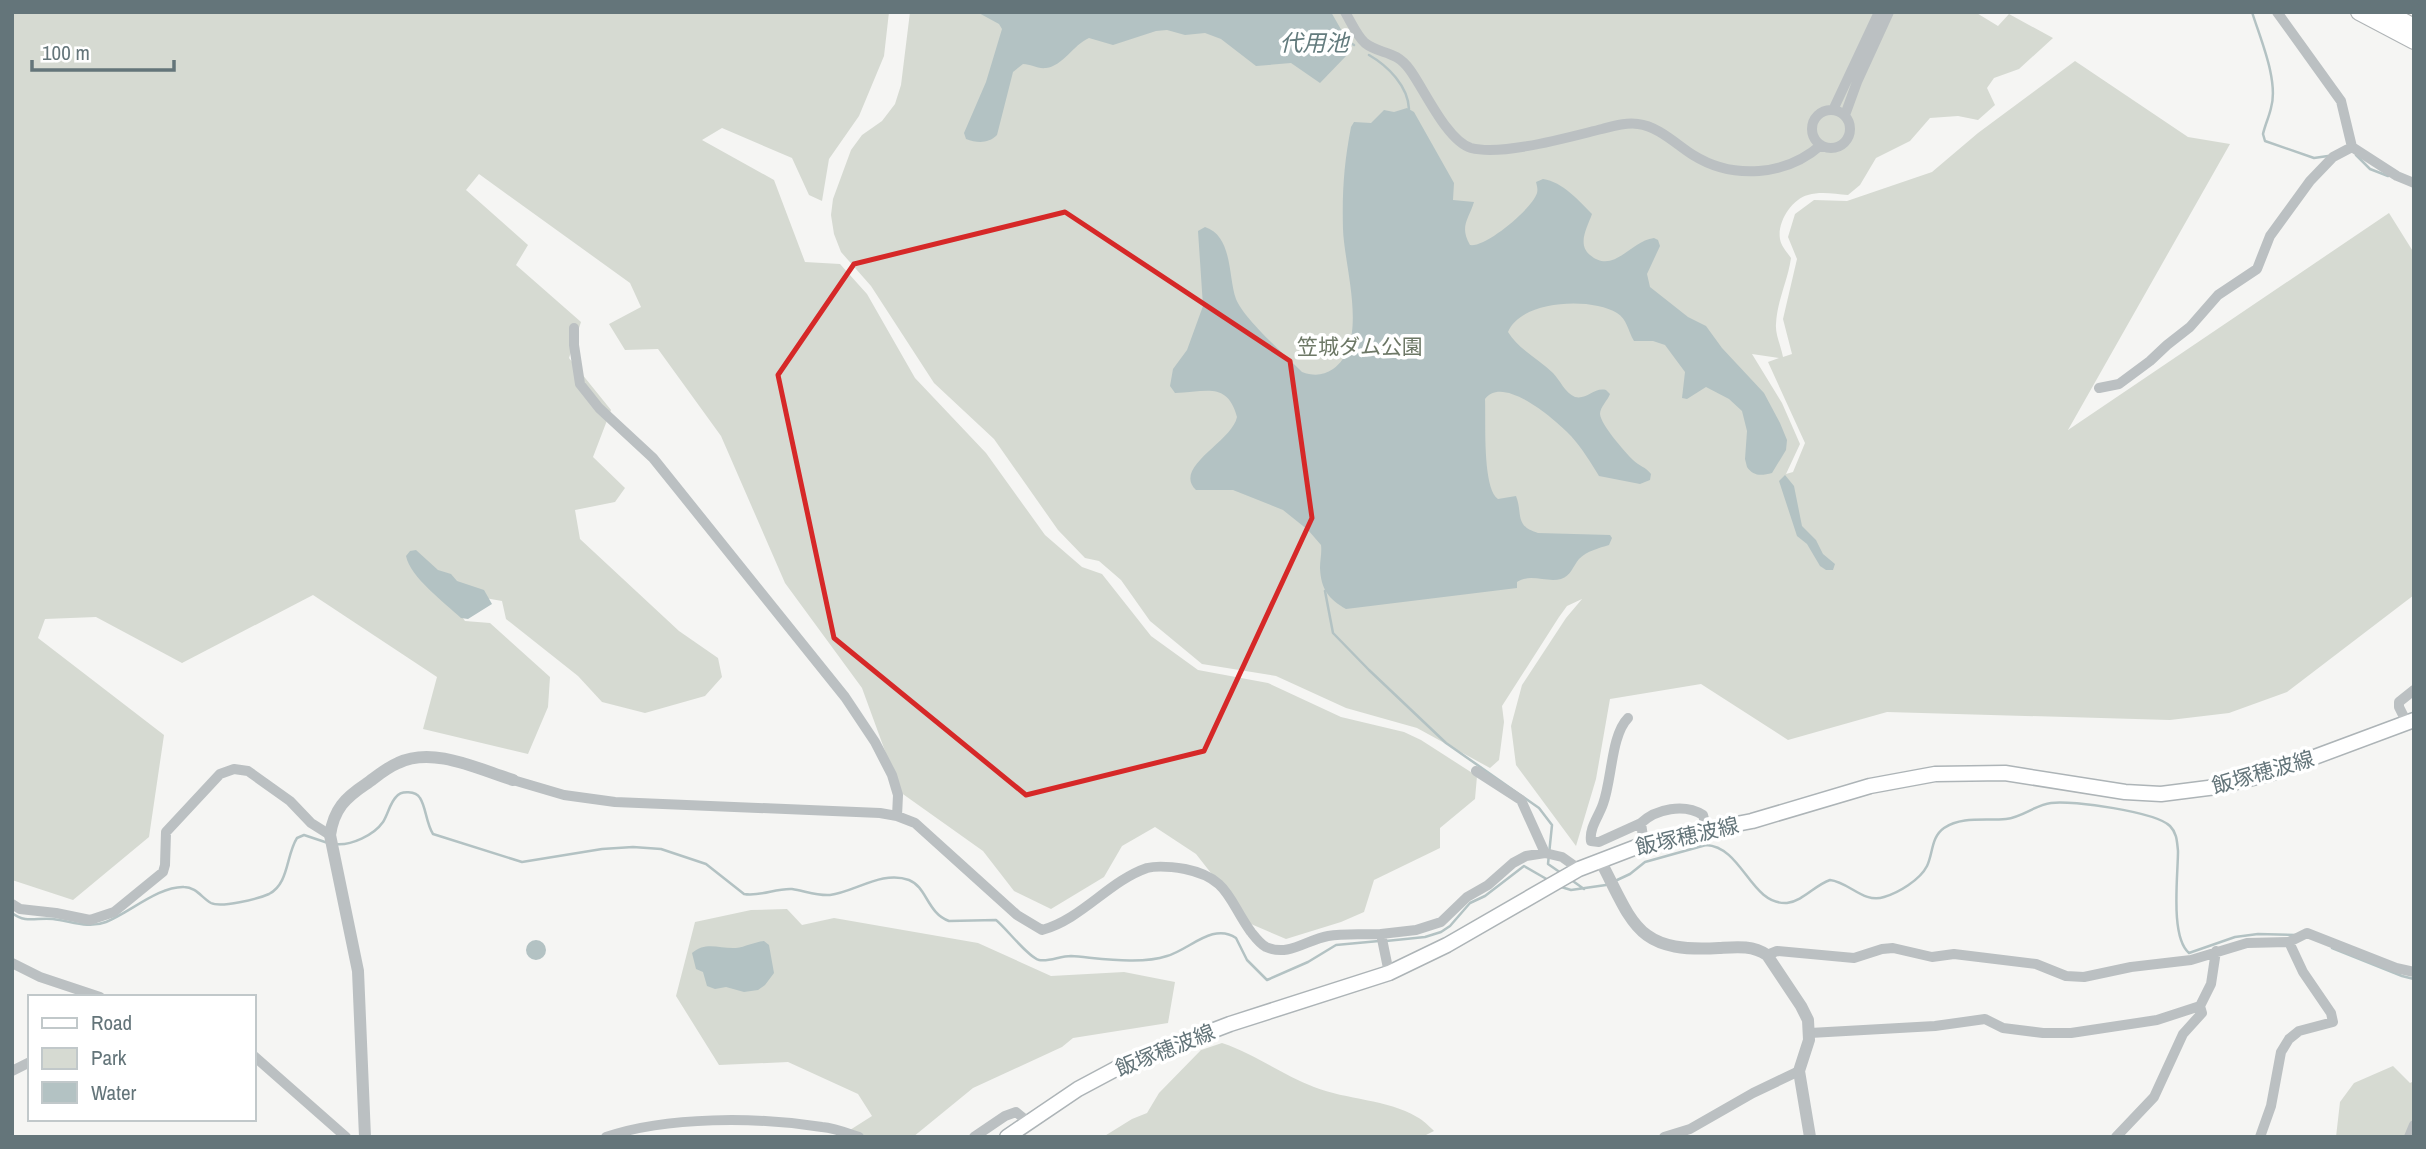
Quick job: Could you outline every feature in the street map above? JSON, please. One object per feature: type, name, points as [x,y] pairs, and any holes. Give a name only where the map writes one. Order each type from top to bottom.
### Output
[{"type":"main road","points":[[2359,12],[2414,41]]},
{"type":"main road","points":[[2386,12],[2414,27]]},
{"type":"main road","name":"飯塚穂波線","points":[[1007,1137],[1027,1121],[1123,1065],[1176,1043],[1389,973],[1447,945],[1579,869],[1644,844],[1752,821],[1870,786],[1935,774],[2005,773],[2125,792],[2161,794],[2216,788],[2269,774],[2411,722]]},
{"type":"street","points":[[1345,12],[1365,43],[1400,59],[1446,125],[1471,148],[1499,149],[1623,124],[1641,124],[1709,164],[1759,171],[1782,169],[1796,164],[1821,145]]},
{"type":"street","points":[[1833,110],[1879,12]]},
{"type":"street","points":[[1845,116],[1857,82],[1889,12]]},
{"type":"street","points":[[2277,12],[2341,101],[2352,147],[2397,176],[2414,183]]},
{"type":"street","points":[[1833,110],[1845,116],[1851,127],[1844,143],[1833,148],[1821,145],[1812,132],[1813,122],[1820,113],[1833,110]]},
{"type":"street","points":[[2099,388],[2119,383],[2150,361],[2190,327],[2218,295],[2257,269],[2270,236],[2310,181],[2333,157],[2352,147]]},
{"type":"street","points":[[574,328],[580,384],[599,408],[653,458],[845,696],[875,742],[892,775],[898,795],[897,816]]},
{"type":"street","points":[[2411,722],[2399,707],[2399,702],[2414,690]]},
{"type":"street","points":[[1628,718],[1622,725],[1608,789],[1590,834],[1591,841],[1599,842],[1641,823],[1659,811],[1674,809],[1697,812],[1703,816],[1707,830]]},
{"type":"street","points":[[365,1137],[358,971],[330,835],[333,818],[341,805],[358,789],[396,764],[409,759],[440,758],[564,795],[615,802],[880,813],[897,816],[915,823],[1017,915],[1042,930],[1060,925],[1126,880],[1149,868],[1172,867],[1194,871],[1214,880],[1226,890],[1247,927],[1266,947],[1289,951],[1327,937],[1416,930],[1441,922],[1467,897],[1488,886],[1513,863],[1526,856],[1545,853],[1562,857],[1579,869]]},
{"type":"street","points":[[12,904],[20,909],[90,920],[114,912],[163,872],[166,832],[220,774],[234,769],[248,771],[290,801],[311,823],[330,835]]},
{"type":"street","points":[[1476,771],[1521,800],[1545,853]]},
{"type":"street","points":[[1641,823],[1644,844]]},
{"type":"street","points":[[1600,860],[1634,924],[1650,938],[1672,948],[1743,947],[1767,955],[1808,1020],[1810,1033],[1799,1071],[1810,1137]]},
{"type":"street","points":[[1767,955],[1777,951],[1854,958],[1893,948],[1932,957],[1954,954],[2036,964],[2066,976],[2084,977],[2131,967],[2191,960],[2247,943],[2291,941],[2307,933],[2396,968],[2414,972]]},
{"type":"street","points":[[1381,934],[1389,973]]},
{"type":"street","points":[[2260,1137],[2271,1106],[2281,1052],[2288,1039],[2300,1031],[2333,1022],[2332,1013],[2303,972],[2291,941]]},
{"type":"street","points":[[2116,1137],[2154,1097],[2183,1034],[2202,1013],[2200,1006],[2211,984],[2216,951]]},
{"type":"street","points":[[12,963],[40,977],[94,995]]},
{"type":"street","points":[[1810,1033],[1935,1026],[1985,1019],[2003,1028],[2071,1033],[2157,1020],[2200,1006]]},
{"type":"street","points":[[256,1058],[346,1137]]},
{"type":"street","points":[[12,1071],[28,1063]]},
{"type":"street","points":[[1664,1137],[1690,1129],[1753,1093],[1799,1071]]},
{"type":"street","points":[[974,1137],[1005,1116],[1016,1112],[1027,1121]]},
{"type":"street","points":[[606,1137],[625,1130],[686,1122],[824,1127],[859,1137]]},
{"type":"street","points":[[2409,1137],[2414,1125]]},
{"type":"highlighted area","points":[[1065,212],[1290,361],[1312,518],[1204,751],[1026,795],[834,638],[778,375],[854,264]]},
{"type":"green space","points":[[12,12],[889,12],[884,56],[859,116],[829,159],[822,201],[809,195],[792,158],[722,128],[702,140],[774,180],[805,262],[840,264],[867,294],[915,378],[986,453],[1045,535],[1082,567],[1102,574],[1151,636],[1198,670],[1268,683],[1341,717],[1404,732],[1421,740],[1477,776],[1475,799],[1440,828],[1440,848],[1374,880],[1364,912],[1286,939],[1251,924],[1196,854],[1155,827],[1122,846],[1104,877],[1051,909],[1014,891],[983,851],[900,792],[862,688],[785,583],[721,436],[658,349],[625,350],[609,324],[641,307],[630,283],[479,174],[466,190],[528,245],[516,265],[581,322],[569,358],[611,410],[593,457],[625,488],[615,502],[575,510],[580,539],[679,631],[718,658],[722,677],[705,696],[645,713],[602,702],[578,676],[506,619],[502,601],[485,598],[434,577],[465,621],[490,623],[550,677],[548,707],[528,754],[423,729],[437,677],[313,595],[182,663],[96,617],[45,619],[38,638],[164,735],[149,837],[73,900],[12,880]]},
{"type":"green space","name":"笠城ダム公園","points":[[910,12],[1975,12],[1998,26],[2009,14],[2053,38],[2019,69],[1994,78],[1987,88],[1995,105],[1978,120],[1958,116],[1930,118],[1910,141],[1876,158],[1860,185],[1848,195],[1808,195],[1796,201],[1787,212],[1781,226],[1780,239],[1791,258],[1776,324],[1783,357],[1792,354],[1783,319],[1797,259],[1788,237],[1795,214],[1814,200],[1847,201],[1932,172],[1978,133],[2075,61],[2188,137],[2230,144],[2068,430],[2389,213],[2414,253],[2414,595],[2287,692],[2229,713],[2170,720],[1887,712],[1788,740],[1701,684],[1610,699],[1596,779],[1576,846],[1516,765],[1511,726],[1522,685],[1566,618],[1582,599],[1567,606],[1502,706],[1504,722],[1499,760],[1490,768],[1417,728],[1346,708],[1276,676],[1202,664],[1150,621],[1121,580],[1099,561],[1085,558],[1058,530],[994,439],[934,383],[871,286],[841,252],[834,234],[831,215],[833,199],[851,150],[862,135],[882,121],[895,104],[901,85]],"holes":[[[1752,354],[1779,358],[1768,362],[1805,443],[1793,472],[1786,474],[1800,444],[1782,403]]]},
{"type":"green space","points":[[787,909],[802,925],[834,918],[978,943],[1051,976],[1124,972],[1175,982],[1168,1023],[1073,1038],[1062,1047],[973,1088],[913,1137],[839,1137],[872,1116],[858,1094],[788,1062],[719,1065],[676,996],[695,922],[751,910]]},
{"type":"green space","points":[[1222,1043],[1314,1087],[1405,1111],[1434,1131],[1422,1137],[1103,1137],[1147,1113],[1159,1093],[1201,1050]]},
{"type":"green space","points":[[2393,1066],[2410,1083],[2414,1081],[2414,1137],[2336,1137],[2340,1102],[2354,1083]]},
{"type":"water","name":"代用池","points":[[977,12],[1331,12],[1350,45],[1347,55],[1320,83],[1291,63],[1256,66],[1221,39],[1205,33],[1185,35],[1167,30],[1156,31],[1113,45],[1089,38],[1052,66],[1043,68],[1023,64],[1013,72],[997,135],[990,140],[978,142],[966,139],[964,133],[986,82],[1002,29],[999,24]]},
{"type":"water","points":[[1407,108],[1414,112],[1454,183],[1453,200],[1474,202],[1465,228],[1470,245],[1486,240],[1518,217],[1537,193],[1536,182],[1543,179],[1564,188],[1592,214],[1584,236],[1584,246],[1590,255],[1599,260],[1614,259],[1645,240],[1658,240],[1660,246],[1647,274],[1650,287],[1688,317],[1706,326],[1722,348],[1764,393],[1780,423],[1787,440],[1786,450],[1772,473],[1758,474],[1747,467],[1747,431],[1742,411],[1729,399],[1706,387],[1687,399],[1682,398],[1685,372],[1665,345],[1653,341],[1634,341],[1620,316],[1605,308],[1558,304],[1527,313],[1515,321],[1508,332],[1517,344],[1553,373],[1571,395],[1583,397],[1598,390],[1606,390],[1610,394],[1600,411],[1601,419],[1635,462],[1651,474],[1650,480],[1640,484],[1599,476],[1571,436],[1529,402],[1504,392],[1493,393],[1485,399],[1487,468],[1489,482],[1498,499],[1516,496],[1522,523],[1538,533],[1610,535],[1612,538],[1609,545],[1582,556],[1564,578],[1527,578],[1517,582],[1517,588],[1346,609],[1324,588],[1320,568],[1321,545],[1308,530],[1283,510],[1233,490],[1196,490],[1191,481],[1197,463],[1225,436],[1237,417],[1233,405],[1221,393],[1175,393],[1170,386],[1173,369],[1187,350],[1203,306],[1198,231],[1205,227],[1221,239],[1228,258],[1236,299],[1256,327],[1302,372],[1318,375],[1333,369],[1344,357],[1353,323],[1343,215],[1345,165],[1351,127],[1354,122],[1371,123],[1384,110],[1394,112]]},
{"type":"water","points":[[1785,475],[1794,486],[1802,526],[1816,540],[1823,554],[1835,564],[1833,570],[1820,566],[1807,544],[1797,536],[1779,481]]},
{"type":"water","points":[[416,550],[438,570],[451,574],[457,581],[484,590],[492,604],[468,619],[461,618],[414,572],[406,556],[410,551]]},
{"type":"water","points":[[536,940],[543,943],[546,950],[543,957],[536,960],[529,957],[526,950],[529,943]]},
{"type":"water","points":[[764,941],[769,945],[774,973],[758,990],[744,992],[726,987],[715,989],[707,986],[703,972],[696,969],[692,953],[697,949],[708,946],[736,948]]},
{"type":"waterway","points":[[2252,12],[2268,60],[2273,85],[2271,108],[2263,134],[2265,141],[2314,158],[2328,156]]},
{"type":"waterway","points":[[1349,42],[1354,45]]},
{"type":"waterway","points":[[1369,55],[1396,78],[1405,92],[1409,109]]},
{"type":"waterway","points":[[2356,155],[2370,169],[2388,176]]},
{"type":"waterway","points":[[1325,591],[1333,633],[1369,670],[1446,743],[1539,808],[1552,825],[1548,864],[1561,873]]},
{"type":"waterway","points":[[335,844],[355,841],[374,831],[383,822],[396,797],[408,792],[420,798],[433,834],[522,862],[602,849],[661,849],[706,864],[744,894],[750,895],[792,889],[830,895],[889,878],[909,880],[920,888],[931,906],[942,917],[949,921],[996,920],[1029,954],[1039,960],[1071,956],[1119,960],[1156,959],[1219,933],[1236,938],[1247,960],[1267,980],[1308,962],[1336,945],[1379,941]]},
{"type":"waterway","points":[[1615,881],[1630,874],[1645,862],[1706,845],[1719,848],[1729,855],[1755,886],[1774,901],[1793,902],[1830,880],[1870,898],[1884,897],[1919,876],[1927,866],[1937,836],[1951,824],[1966,820],[2012,818],[2051,803],[2077,803],[2149,816],[2170,826],[2178,851],[2176,890],[2179,934],[2189,953],[2235,937],[2258,934],[2296,935]]},
{"type":"waterway","points":[[12,913],[27,919],[99,924],[164,891],[184,887],[192,889],[211,903],[231,904],[269,894],[275,889],[284,876],[297,838],[304,835],[328,843]]},
{"type":"waterway","points":[[1386,941],[1425,937],[1441,932],[1450,926],[1470,903],[1485,896],[1524,866],[1550,881]]},
{"type":"waterway","points":[[1570,879],[1584,889]]},
{"type":"waterway","points":[[1558,886],[1571,890],[1606,885]]},
{"type":"waterway","points":[[2332,948],[2414,979]]}]
